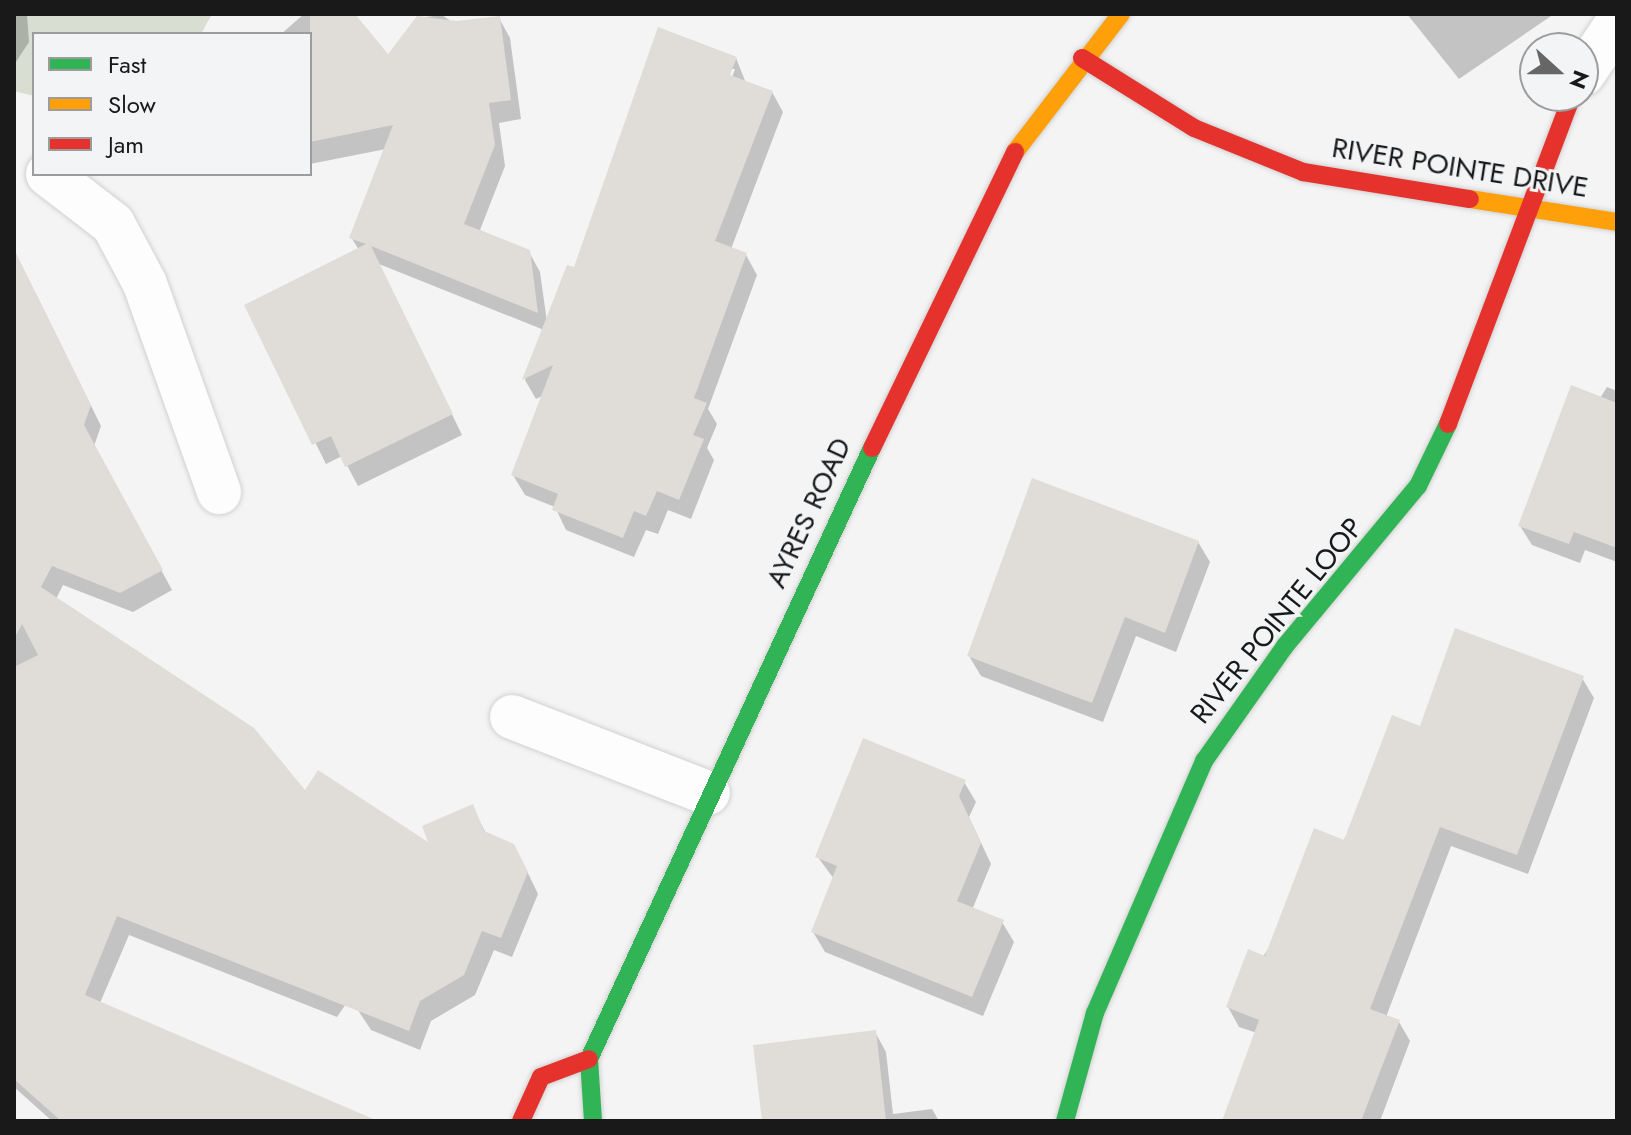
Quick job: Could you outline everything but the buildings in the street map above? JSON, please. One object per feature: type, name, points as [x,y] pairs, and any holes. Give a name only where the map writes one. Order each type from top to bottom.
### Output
[{"type":"street","name":"AYRES ROAD","points":[[593,1121],[589,1059],[708,793],[980,214],[1027,131],[1082,58],[1121,14]]},
{"type":"street","points":[[1599,50],[1617,24]]},
{"type":"street","name":"RIVER POINTE DRIVE","points":[[1082,58],[1194,128],[1303,172],[1617,222]]},
{"type":"street","name":"RIVER POINTE LOOP","points":[[1065,1121],[1095,1013],[1204,761],[1285,646],[1418,486],[1450,420],[1526,206],[1565,112]]},
{"type":"street","points":[[51,176],[113,224],[139,272],[219,492]]},
{"type":"street","points":[[512,717],[708,793]]},
{"type":"street","points":[[521,1121],[541,1077],[589,1059]]},
{"type":"shaded area","points":[[14,14],[212,14],[202,32],[32,32],[32,96],[14,91]]},
{"type":"traffic: fast","points":[[1065,1121],[1095,1013],[1204,761],[1285,646],[1418,486],[1448,424]]},
{"type":"traffic: fast","points":[[593,1121],[589,1059],[872,448]]},
{"type":"traffic: slow","points":[[1015,152],[1121,14]]},
{"type":"traffic: slow","points":[[1470,199],[1617,222]]},
{"type":"traffic: jam","points":[[1082,58],[1194,128],[1303,172],[1470,199]]},
{"type":"traffic: jam","points":[[1448,424],[1566,112]]},
{"type":"traffic: jam","points":[[872,448],[1015,152]]},
{"type":"traffic: jam","points":[[521,1121],[541,1077],[589,1059]]}]
